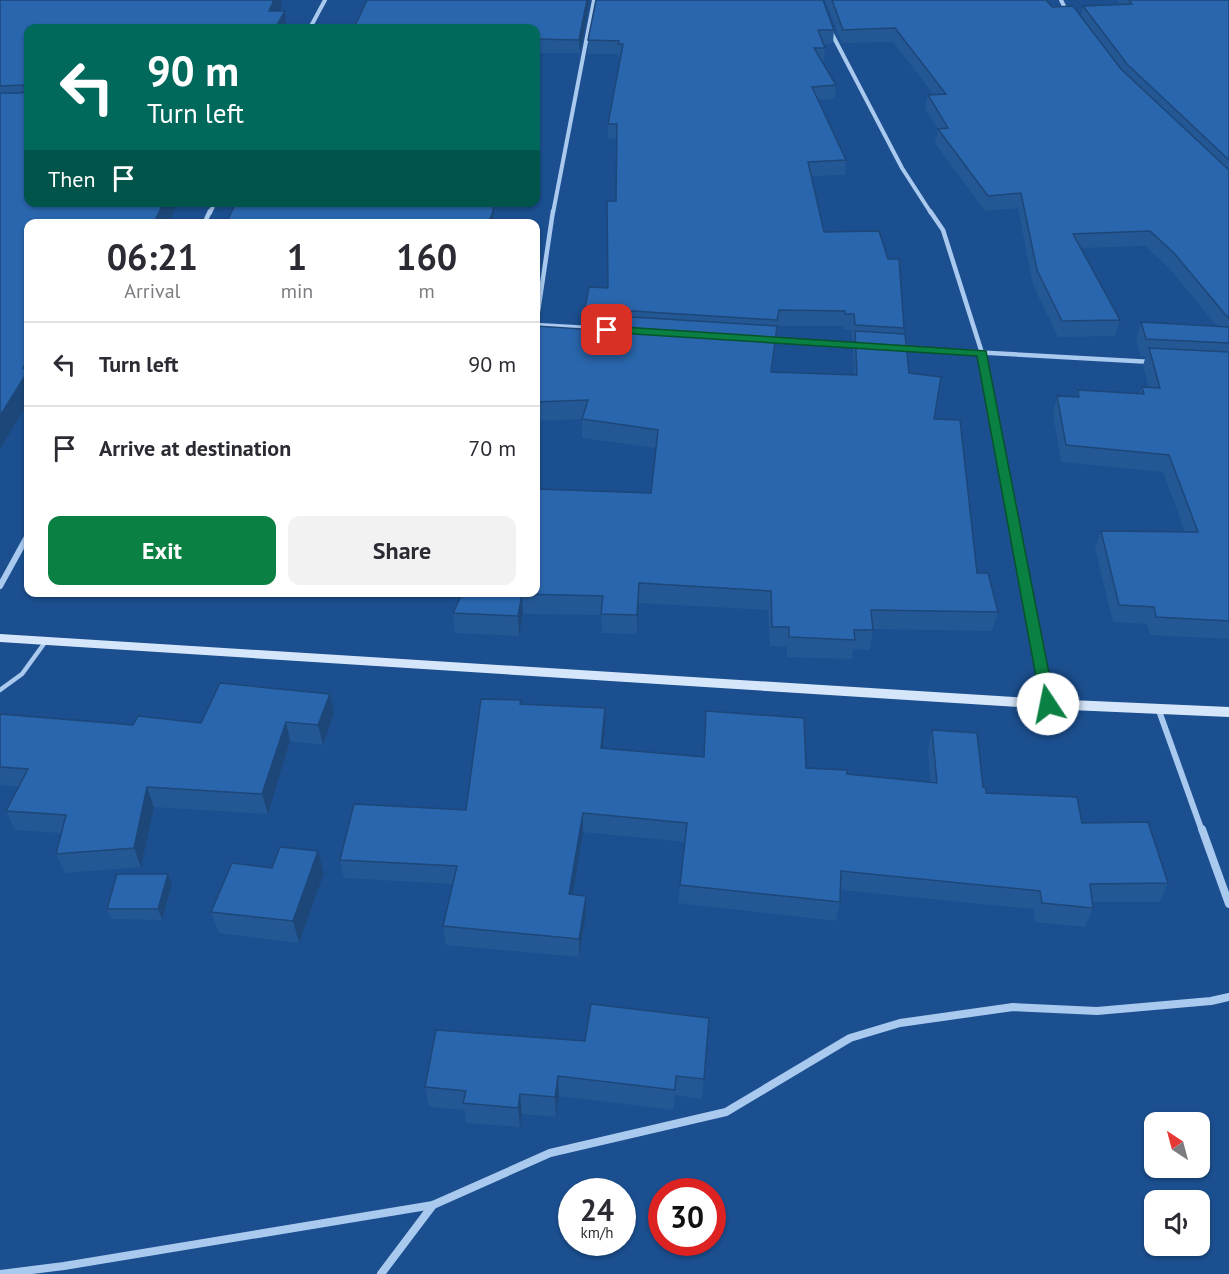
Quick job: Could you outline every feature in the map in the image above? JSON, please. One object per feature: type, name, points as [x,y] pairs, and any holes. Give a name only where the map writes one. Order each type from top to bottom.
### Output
[{"type":"street","points":[[312,24],[325,0]]},
{"type":"street","points":[[540,299],[556,194],[594,0]]},
{"type":"street","points":[[1060,0],[1073,20]]},
{"type":"street","points":[[827,21],[835,42],[902,168],[943,230],[982,353],[1048,704]]},
{"type":"street","points":[[540,325],[595,329]]},
{"type":"street","points":[[759,339],[865,346]]},
{"type":"street","points":[[888,347],[1158,362]]},
{"type":"street","points":[[0,586],[24,542]]},
{"type":"street","points":[[0,638],[1048,704],[1229,712]]},
{"type":"street","points":[[1158,708],[1229,904]]},
{"type":"street","points":[[0,1274],[64,1266],[432,1205],[550,1153],[726,1112],[850,1038],[900,1023],[1013,1007],[1097,1011],[1211,1001],[1229,997]]},
{"type":"street","points":[[381,1274],[432,1205]]},
{"type":"lane","points":[[0,690],[22,674],[46,641]]},
{"type":"building","points":[[0,0],[274,0],[269,11],[285,11],[277,24],[24,24],[24,86],[0,86]]},
{"type":"building","points":[[367,0],[587,0],[579,40],[540,39],[540,24],[356,24]]},
{"type":"building","points":[[596,0],[823,0],[834,30],[818,30],[825,48],[814,48],[836,85],[812,87],[846,160],[808,162],[824,232],[879,231],[888,259],[899,259],[904,328],[855,325],[854,314],[845,314],[845,311],[779,310],[777,320],[585,308],[589,287],[608,288],[607,201],[616,201],[617,124],[608,124],[623,44],[618,44],[619,41],[588,40]]},
{"type":"building","points":[[832,0],[1046,0],[1052,7],[1073,6],[1121,69],[1229,170],[1229,319],[1174,253],[1150,231],[1073,234],[1120,320],[1062,321],[1037,270],[1021,193],[988,196],[938,129],[948,128],[928,95],[946,94],[895,28],[843,30]]},
{"type":"building","points":[[1129,0],[1229,0],[1229,160],[1127,64],[1083,6],[1132,4]]},
{"type":"building","points":[[24,92],[24,207],[162,207],[156,219],[24,219],[24,377],[0,416],[0,93]]},
{"type":"building","points":[[234,207],[493,207],[490,219],[228,219]]},
{"type":"building","points":[[584,314],[777,326],[771,372],[857,375],[855,331],[905,334],[909,373],[941,377],[934,419],[960,420],[977,573],[988,573],[998,612],[871,610],[873,630],[854,630],[855,640],[789,637],[789,627],[772,627],[771,591],[639,583],[637,615],[601,614],[603,596],[540,594],[540,489],[651,493],[658,430],[582,419],[588,400],[540,402],[540,326],[582,329]]},
{"type":"building","points":[[1141,322],[1229,327],[1229,343],[1146,339]]},
{"type":"building","points":[[1149,348],[1229,352],[1229,621],[1156,617],[1154,607],[1119,605],[1101,531],[1198,532],[1169,455],[1066,445],[1057,396],[1079,397],[1078,390],[1144,394],[1142,387],[1160,388]]},
{"type":"building","points":[[461,597],[521,597],[518,616],[453,613]]},
{"type":"building","points":[[220,683],[330,694],[318,725],[286,722],[262,794],[147,787],[134,848],[56,854],[66,815],[6,811],[28,769],[0,767],[0,714],[133,725],[138,716],[201,723]]},
{"type":"building","points":[[481,699],[521,700],[520,704],[605,708],[601,748],[704,757],[706,711],[804,718],[806,768],[847,770],[847,774],[937,783],[932,730],[977,733],[983,787],[986,788],[986,793],[1077,797],[1082,823],[1148,822],[1168,883],[1090,884],[1093,908],[1042,903],[1040,891],[841,871],[840,902],[680,885],[687,823],[583,813],[569,894],[586,896],[579,939],[443,926],[457,866],[340,860],[354,804],[466,810]]},
{"type":"building","points":[[280,847],[318,851],[293,921],[211,912],[232,863],[272,868]]},
{"type":"building","points":[[117,874],[168,874],[158,909],[107,909]]},
{"type":"building","points":[[591,1004],[709,1018],[704,1079],[676,1076],[675,1090],[558,1076],[555,1097],[520,1094],[518,1108],[463,1103],[466,1091],[425,1087],[436,1030],[585,1041]]},
{"type":"route","points":[[607,330],[982,353],[1048,704]]}]
